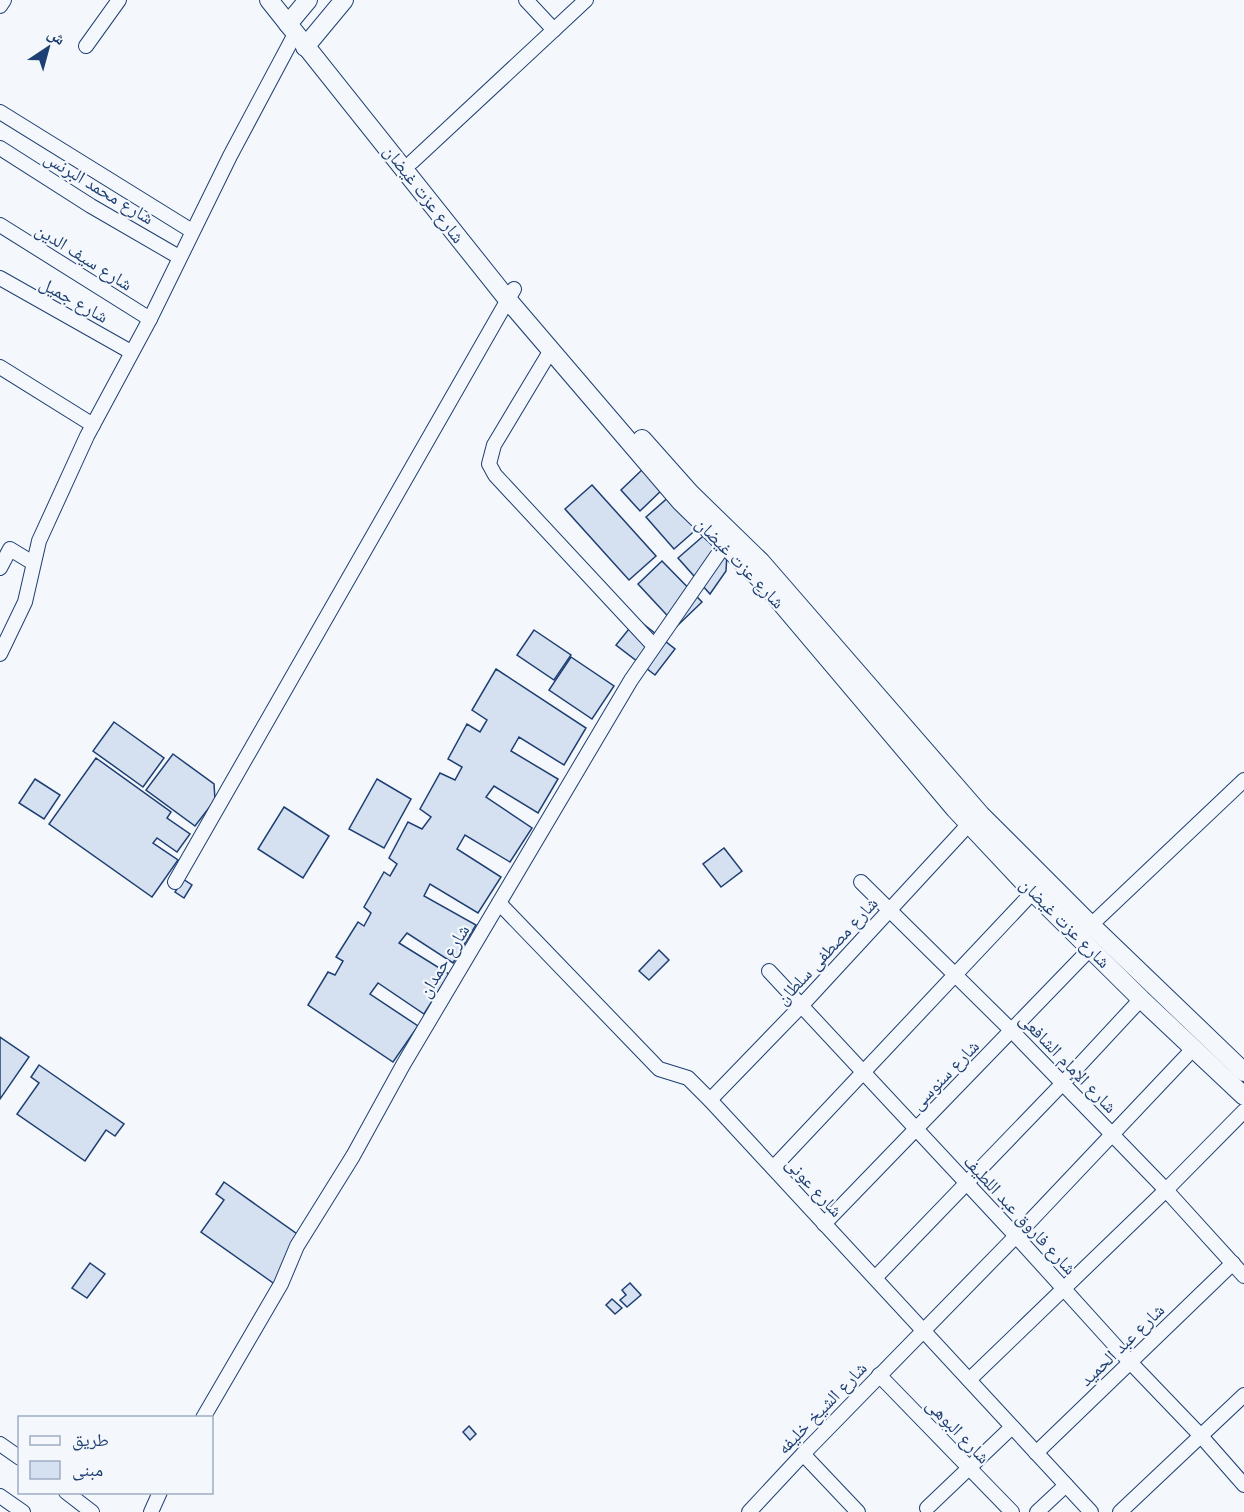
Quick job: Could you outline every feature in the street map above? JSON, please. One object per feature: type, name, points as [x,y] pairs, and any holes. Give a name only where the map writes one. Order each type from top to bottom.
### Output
[{"type":"street","points":[[0,6],[4,0]]},
{"type":"street","points":[[86,46],[119,0]]},
{"type":"street","name":"شارع عزت غيضان","points":[[269,0],[412,162],[550,350],[680,501],[728,539],[762,562],[966,798],[1091,925],[1244,1072]]},
{"type":"street","name":"شارع عزت غيضان","points":[[284,0],[299,32],[511,294],[690,493],[969,824],[1090,949],[1244,1096]]},
{"type":"street","points":[[0,654],[25,602],[33,563],[47,521],[192,231],[299,32],[308,0]]},
{"type":"street","points":[[299,32],[344,0]]},
{"type":"street","points":[[526,0],[554,30]]},
{"type":"street","points":[[412,162],[586,0]]},
{"type":"street","points":[[0,112],[192,231]]},
{"type":"street","name":"شارع محمد البرنس","points":[[0,148],[91,206],[179,257]]},
{"type":"street","name":"شارع سيف الدين","points":[[0,225],[150,319]]},
{"type":"street","name":"شارع جميل","points":[[0,278],[131,352]]},
{"type":"street","points":[[175,882],[511,294]]},
{"type":"street","points":[[550,350],[494,445],[489,464],[495,475],[654,646]]},
{"type":"street","points":[[1,370],[93,425]]},
{"type":"street","name":"شارع حمدان","points":[[204,1416],[281,1284],[297,1246],[353,1156],[402,1065],[632,680],[728,539]]},
{"type":"street","points":[[0,568],[5,546],[33,563]]},
{"type":"street","points":[[1091,925],[1244,780]]},
{"type":"street","name":"شارع مصطفى سلطان","points":[[710,1100],[801,1006],[969,824]]},
{"type":"street","name":"شارع الإمام الشافعى","points":[[861,882],[1012,1030],[1166,1190],[1244,1276]]},
{"type":"street","points":[[773,1168],[1033,891]]},
{"type":"street","name":"شارع عونى","points":[[499,903],[655,1065],[664,1071],[688,1078],[710,1100],[1091,1512]]},
{"type":"street","name":"شارع سنوسى","points":[[824,1224],[1090,949]]},
{"type":"street","name":"شارع فاروق عبد اللطيف","points":[[769,971],[1244,1485]]},
{"type":"street","points":[[875,1278],[1141,999]]},
{"type":"street","name":"شارع الشيخ خليفه","points":[[749,1512],[1113,1135],[1193,1048]]},
{"type":"street","points":[[969,1380],[1065,1289],[1244,1111]]},
{"type":"street","name":"شارع عبد الحميد","points":[[1036,1454],[1233,1263]]},
{"type":"street","name":"شارع البوهى","points":[[879,1375],[1012,1512]]},
{"type":"street","points":[[1120,1512],[1244,1395]]},
{"type":"street","points":[[927,1508],[1012,1427]]},
{"type":"street","points":[[0,1444],[18,1457]]},
{"type":"street","points":[[803,1454],[858,1512]]},
{"type":"street","points":[[1037,1512],[1066,1485]]},
{"type":"street","points":[[69,1494],[92,1512]]},
{"type":"street","points":[[151,1512],[159,1494]]},
{"type":"street","points":[[0,1496],[23,1512]]},
{"type":"building","points":[[645,467],[664,488],[640,511],[621,490]]},
{"type":"building","points":[[592,485],[656,556],[629,580],[565,509]]},
{"type":"building","points":[[671,495],[699,527],[674,549],[646,517]]},
{"type":"building","points":[[709,531],[727,553],[726,571],[710,594],[678,558]]},
{"type":"building","points":[[662,561],[702,602],[677,626],[638,584]]},
{"type":"building","points":[[637,619],[675,649],[655,675],[616,645]]},
{"type":"building","points":[[534,630],[571,655],[554,680],[517,655]]},
{"type":"building","points":[[571,657],[614,686],[592,719],[549,690]]},
{"type":"building","points":[[496,669],[586,728],[564,765],[519,737],[511,751],[558,779],[538,813],[494,786],[486,797],[532,828],[510,862],[465,835],[457,849],[501,877],[478,913],[430,884],[424,896],[476,925],[453,963],[407,933],[399,943],[449,974],[424,1014],[378,983],[370,994],[418,1026],[393,1062],[308,1005],[328,972],[335,975],[343,961],[336,957],[358,922],[364,926],[371,913],[364,907],[384,872],[390,876],[397,864],[389,858],[408,822],[422,829],[431,817],[420,809],[440,773],[455,780],[462,767],[448,759],[467,724],[480,732],[487,720],[472,710]]},
{"type":"building","points":[[114,722],[164,758],[143,787],[93,751]]},
{"type":"building","points":[[173,754],[214,784],[215,800],[195,826],[146,790]]},
{"type":"building","points":[[96,758],[171,812],[167,818],[190,834],[177,852],[157,838],[153,843],[178,860],[152,897],[49,824]]},
{"type":"building","points":[[35,779],[60,795],[44,819],[19,803]]},
{"type":"building","points":[[377,779],[411,799],[384,848],[349,829]]},
{"type":"building","points":[[284,807],[329,836],[303,878],[258,849]]},
{"type":"building","points":[[724,848],[742,871],[721,887],[703,864]]},
{"type":"building","points":[[183,879],[192,885],[184,898],[175,892]]},
{"type":"building","points":[[659,950],[669,960],[649,980],[639,971]]},
{"type":"building","points":[[0,1037],[29,1057],[0,1099]]},
{"type":"building","points":[[39,1065],[124,1124],[115,1136],[106,1130],[85,1161],[17,1114],[39,1083],[31,1077]]},
{"type":"building","points":[[224,1182],[307,1241],[276,1285],[201,1232],[224,1200],[216,1194]]},
{"type":"building","points":[[90,1263],[105,1274],[87,1298],[72,1288]]},
{"type":"building","points":[[630,1283],[641,1295],[627,1307],[620,1300],[626,1295],[622,1290]]},
{"type":"building","points":[[612,1299],[622,1308],[615,1314],[606,1305]]},
{"type":"building","points":[[469,1426],[476,1434],[470,1440],[463,1432]]}]
